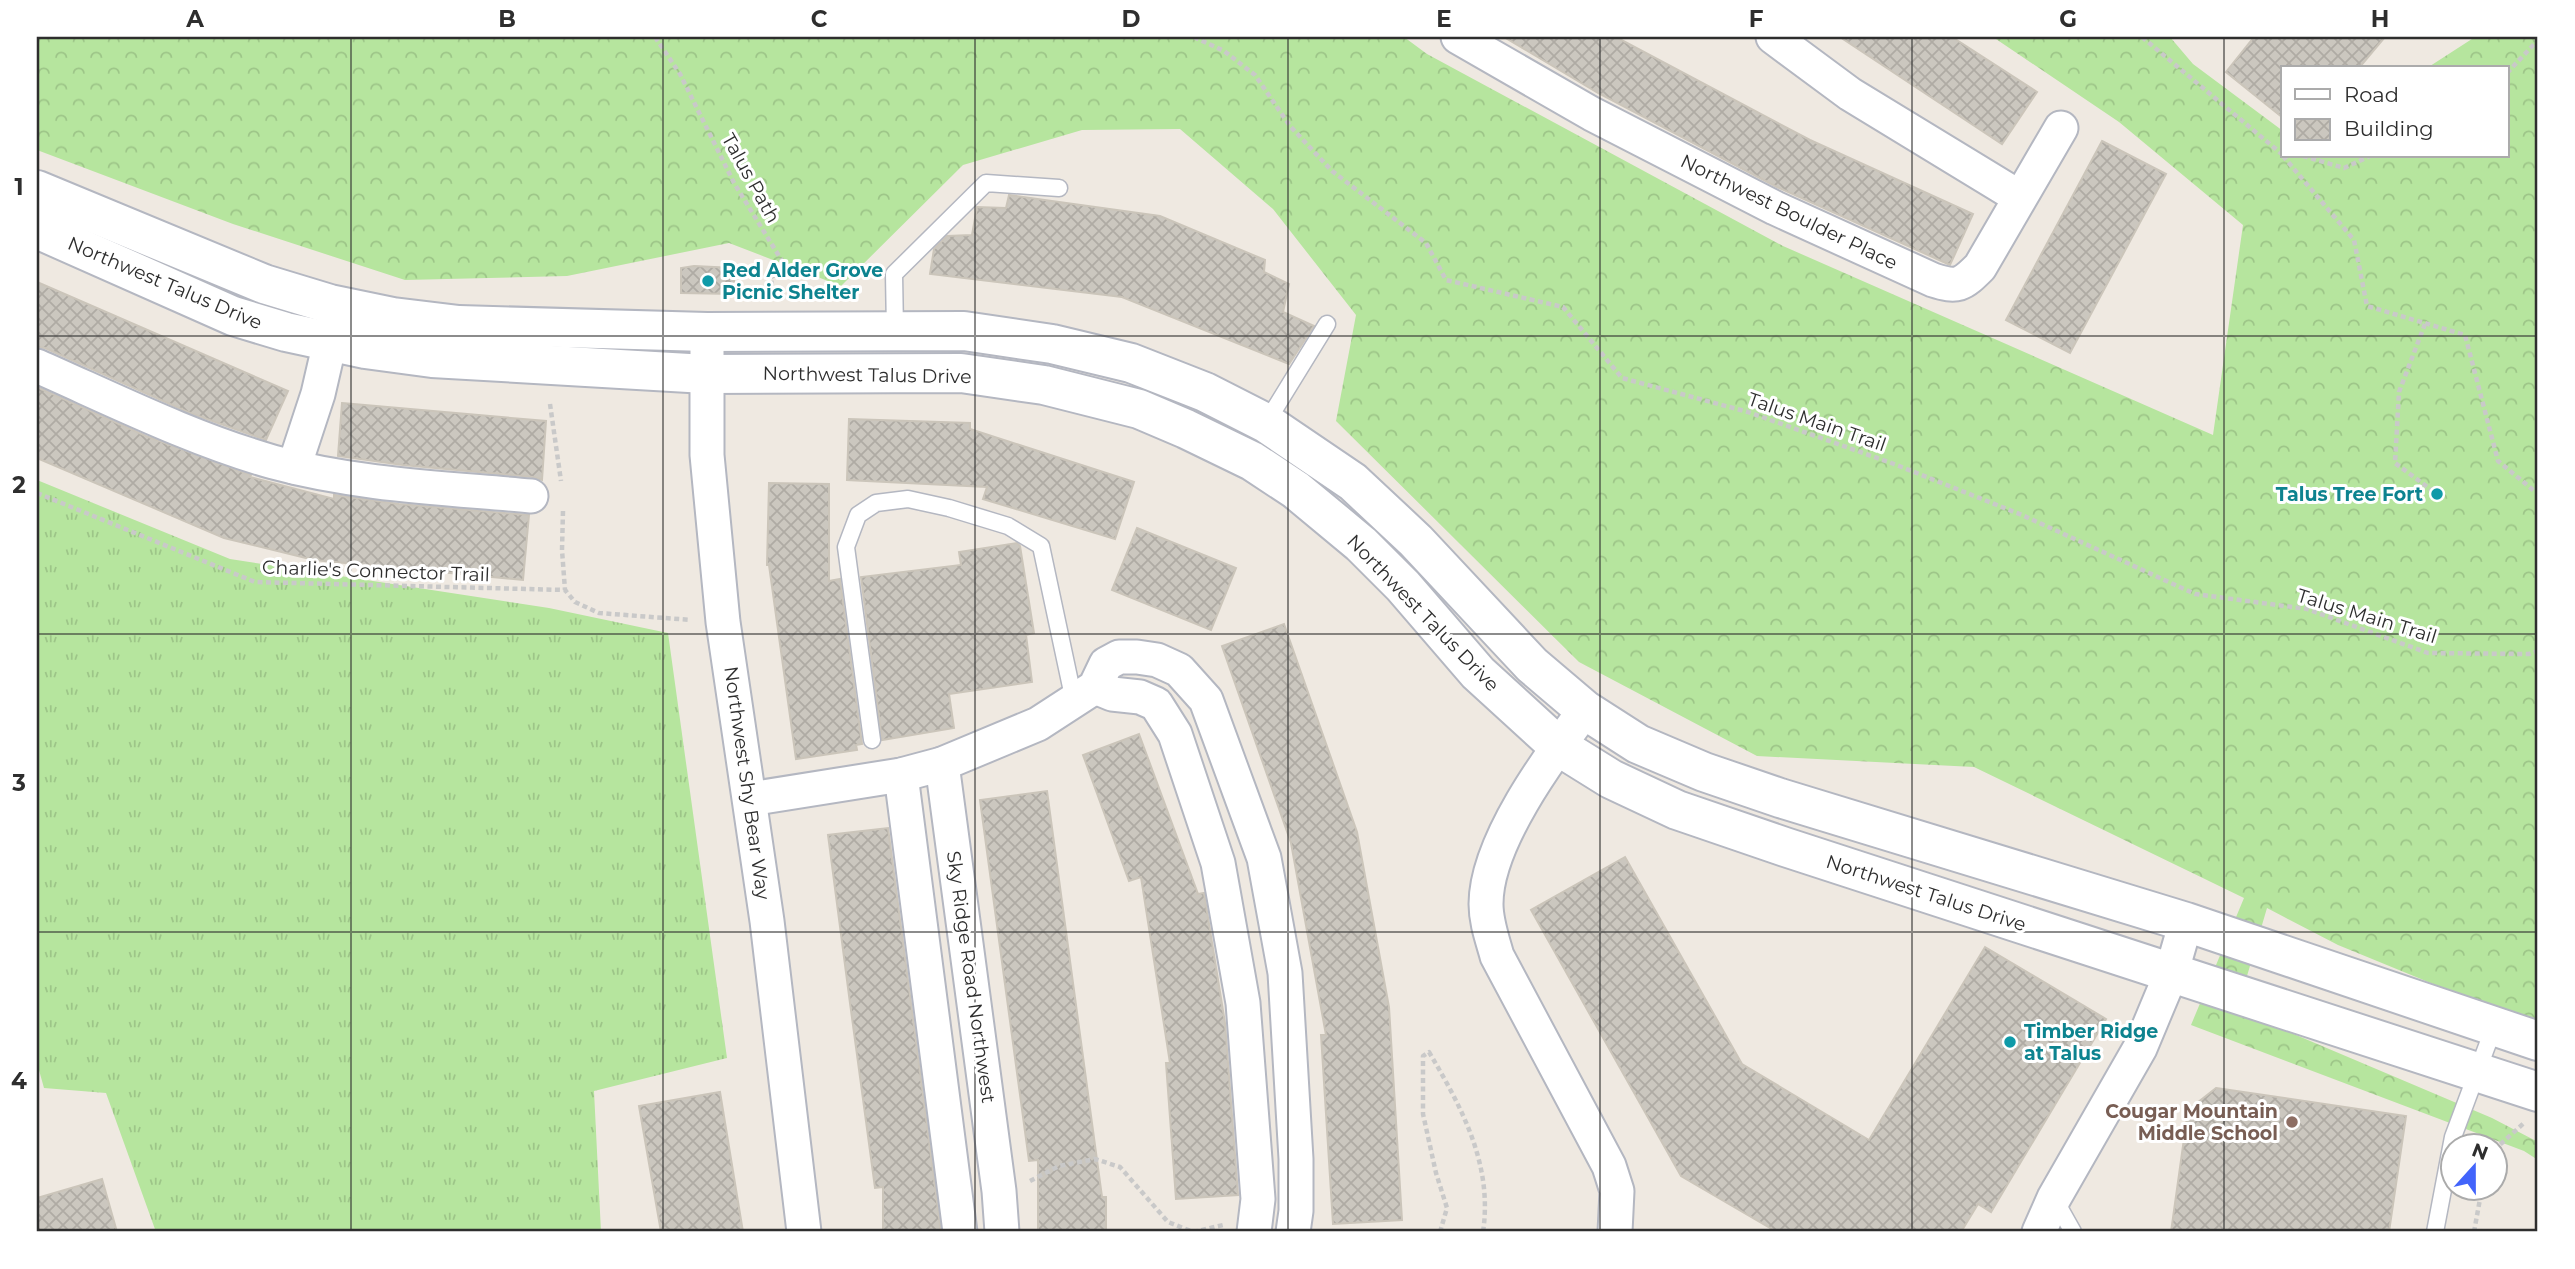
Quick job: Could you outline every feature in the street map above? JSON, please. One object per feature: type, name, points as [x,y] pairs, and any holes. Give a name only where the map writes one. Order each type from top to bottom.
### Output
[{"type":"street","name":"Northwest Boulder Place","points":[[1458,37],[1592,114],[1763,201],[1933,281],[1951,286],[1967,280],[1980,267],[2061,128]]},
{"type":"street","points":[[1773,37],[1850,94],[2019,197]]},
{"type":"street","name":"Northwest Talus Drive","points":[[37,190],[264,284],[330,304],[393,317],[459,325],[708,332],[964,331],[1052,344],[1131,363],[1205,392],[1266,423],[1353,482],[1416,541],[1532,665],[1585,710],[1638,744],[1704,772],[2186,922],[2538,1041]]},
{"type":"street","name":"Northwest Talus Drive","points":[[37,229],[233,316],[286,332],[365,349],[432,358],[706,374],[961,373],[1044,385],[1139,409],[1186,429],[1263,468],[1296,490],[1362,544],[1403,586],[1478,673],[1558,746],[1611,779],[1677,810],[2171,974],[2477,1070],[2531,1107]]},
{"type":"street","name":"Northwest Shy Bear Way","points":[[708,332],[707,455],[723,622],[769,935],[804,1232]]},
{"type":"street","points":[[294,467],[318,394],[330,342]]},
{"type":"street","points":[[37,366],[223,445],[294,467],[357,480],[531,496]]},
{"type":"street","points":[[750,799],[901,775],[942,764],[1038,723],[1085,694],[1107,664],[1119,657],[1157,660],[1179,670],[1206,700],[1264,859],[1284,973],[1296,1159],[1296,1212],[1293,1232]]},
{"type":"street","points":[[1085,694],[1140,697],[1156,704],[1175,734],[1218,863],[1244,1003],[1258,1199],[1254,1229]]},
{"type":"street","points":[[1585,710],[1558,746],[1520,807],[1500,846],[1490,874],[1486,902],[1488,926],[1497,956],[1609,1166],[1616,1191],[1615,1232]]},
{"type":"street","name":"Sky Ridge Road Northwest","points":[[942,764],[999,1191],[1002,1232]]},
{"type":"street","points":[[901,775],[960,1232]]},
{"type":"street","points":[[2039,1232],[2054,1198],[2140,1048],[2171,974],[2186,922]]},
{"type":"lane","points":[[895,331],[894,274],[986,183],[1059,188]]},
{"type":"lane","points":[[1266,423],[1327,324]]},
{"type":"lane","points":[[872,740],[846,547],[858,515],[876,503],[908,499],[949,508],[1008,526],[1041,545],[1085,694]]},
{"type":"lane","points":[[2435,1232],[2453,1137],[2494,1025]]},
{"type":"lane","points":[[2054,1198],[2073,1232]]},
{"type":"path","name":"Talus Path","points":[[655,37],[680,74],[734,183],[787,269],[771,277],[775,332]]},
{"type":"path","name":"Talus Main Trail","points":[[1194,37],[1224,51],[1255,75],[1290,126],[1332,171],[1426,243],[1446,280],[1563,307],[1622,378],[1748,412],[1894,464],[2022,515],[2195,594],[2307,609],[2428,653],[2529,654],[2538,651]]},
{"type":"path","points":[[2142,37],[2281,152]]},
{"type":"path","points":[[2508,72],[2538,40]]},
{"type":"path","points":[[2286,158],[2354,240],[2367,306],[2465,335],[2498,461],[2538,494]]},
{"type":"path","points":[[2310,158],[2344,168],[2366,158]]},
{"type":"path","points":[[2425,324],[2399,392],[2395,463],[2437,494]]},
{"type":"path","name":"Charlie's Connector Trail","points":[[37,493],[255,582],[565,590],[575,602],[599,613],[723,622]]},
{"type":"path","points":[[1440,1232],[1447,1208],[1423,1114],[1423,1056],[1429,1052],[1451,1090],[1472,1136],[1484,1177],[1486,1208],[1483,1232]]},
{"type":"path","points":[[2508,1134],[2531,1107]]},
{"type":"path","points":[[999,1191],[1031,1181],[1059,1166],[1095,1159],[1120,1167],[1168,1222],[1193,1232],[1222,1225],[1254,1229]]},
{"type":"path","points":[[2474,1232],[2479,1202]]},
{"type":"green space","points":[[37,37],[1404,37],[1427,54],[1783,246],[2213,435],[2243,225],[2119,122],[1993,37],[2170,37],[2193,64],[2281,130],[2281,158],[2508,158],[2508,66],[2430,66],[2475,37],[2538,37],[2538,1027],[2338,945],[2267,908],[2237,1010],[2492,1118],[2538,1142],[2538,1160],[2508,1145],[2508,1132],[2474,1132],[2191,1025],[2244,898],[1974,767],[1757,756],[1579,662],[1336,421],[1356,315],[1273,209],[1180,129],[1082,130],[963,165],[841,286],[729,243],[567,276],[405,280],[233,224],[37,150]]},
{"type":"green space","points":[[37,480],[230,559],[549,608],[668,633],[727,1058],[594,1091],[601,1232],[156,1232],[106,1093],[44,1088],[37,1063]]},
{"type":"building","points":[[1504,37],[1616,37],[1810,140],[1973,214],[1950,265],[1777,187],[1598,93]]},
{"type":"building","points":[[1840,37],[1952,37],[2037,92],[2002,144]]},
{"type":"building","points":[[2254,37],[2385,37],[2361,66],[2281,66],[2281,116],[2226,72]]},
{"type":"building","points":[[2102,141],[2166,174],[2070,353],[2006,320]]},
{"type":"building","points":[[1009,195],[1160,216],[1265,260],[1264,272],[1289,284],[1283,312],[1314,326],[1289,364],[1122,297],[930,274],[934,249],[947,236],[972,235],[977,207],[1006,208]]},
{"type":"building","name":"Red Alder Grove Picnic Shelter","points":[[681,268],[734,268],[734,294],[681,293]]},
{"type":"building","points":[[37,282],[288,391],[266,440],[190,413],[45,348],[37,347]]},
{"type":"building","points":[[37,387],[146,436],[251,475],[250,477],[334,499],[334,495],[399,504],[529,515],[523,580],[314,560],[224,538],[37,458]]},
{"type":"building","points":[[342,403],[546,421],[542,480],[338,456]]},
{"type":"building","points":[[849,419],[970,423],[970,429],[1134,482],[1115,539],[983,499],[987,487],[847,480]]},
{"type":"building","points":[[769,483],[829,484],[829,581],[840,579],[862,744],[856,745],[857,750],[796,759],[767,565]]},
{"type":"building","points":[[1137,528],[1236,568],[1211,630],[1112,590]]},
{"type":"building","points":[[1017,543],[1020,546],[1034,633],[1026,635],[1032,682],[949,694],[954,728],[882,740],[861,577],[961,565],[959,552]]},
{"type":"building","points":[[1284,624],[1357,832],[1389,1007],[1402,1220],[1333,1224],[1321,1035],[1326,1035],[1291,843],[1222,646]]},
{"type":"building","points":[[1139,734],[1198,894],[1204,893],[1225,1023],[1238,1195],[1176,1199],[1166,1063],[1170,1063],[1141,877],[1129,881],[1083,755]]},
{"type":"building","points":[[1047,791],[1102,1197],[1106,1197],[1106,1232],[1038,1232],[1038,1160],[1029,1161],[980,800]]},
{"type":"building","points":[[888,828],[941,1232],[883,1232],[883,1187],[875,1188],[850,1003],[828,835]]},
{"type":"building","name":"Timber Ridge at Talus","points":[[1625,857],[1742,1064],[1869,1140],[1985,947],[2106,1019],[1991,1212],[1978,1204],[1961,1232],[1777,1232],[1681,1176],[1531,910]]},
{"type":"building","points":[[2216,1088],[2406,1116],[2389,1232],[2171,1232],[2188,1110]]},
{"type":"building","points":[[720,1092],[743,1232],[661,1232],[639,1106]]},
{"type":"building","points":[[102,1179],[117,1232],[37,1232],[37,1198]]},
{"type":"place","name":"Red Alder Grove Picnic Shelter","points":[[708,281]]},
{"type":"place","name":"Talus Tree Fort","points":[[2437,494]]},
{"type":"place","name":"Timber Ridge at Talus","points":[[2010,1042]]},
{"type":"place","name":"Cougar Mountain Middle School","points":[[2292,1122]]}]
